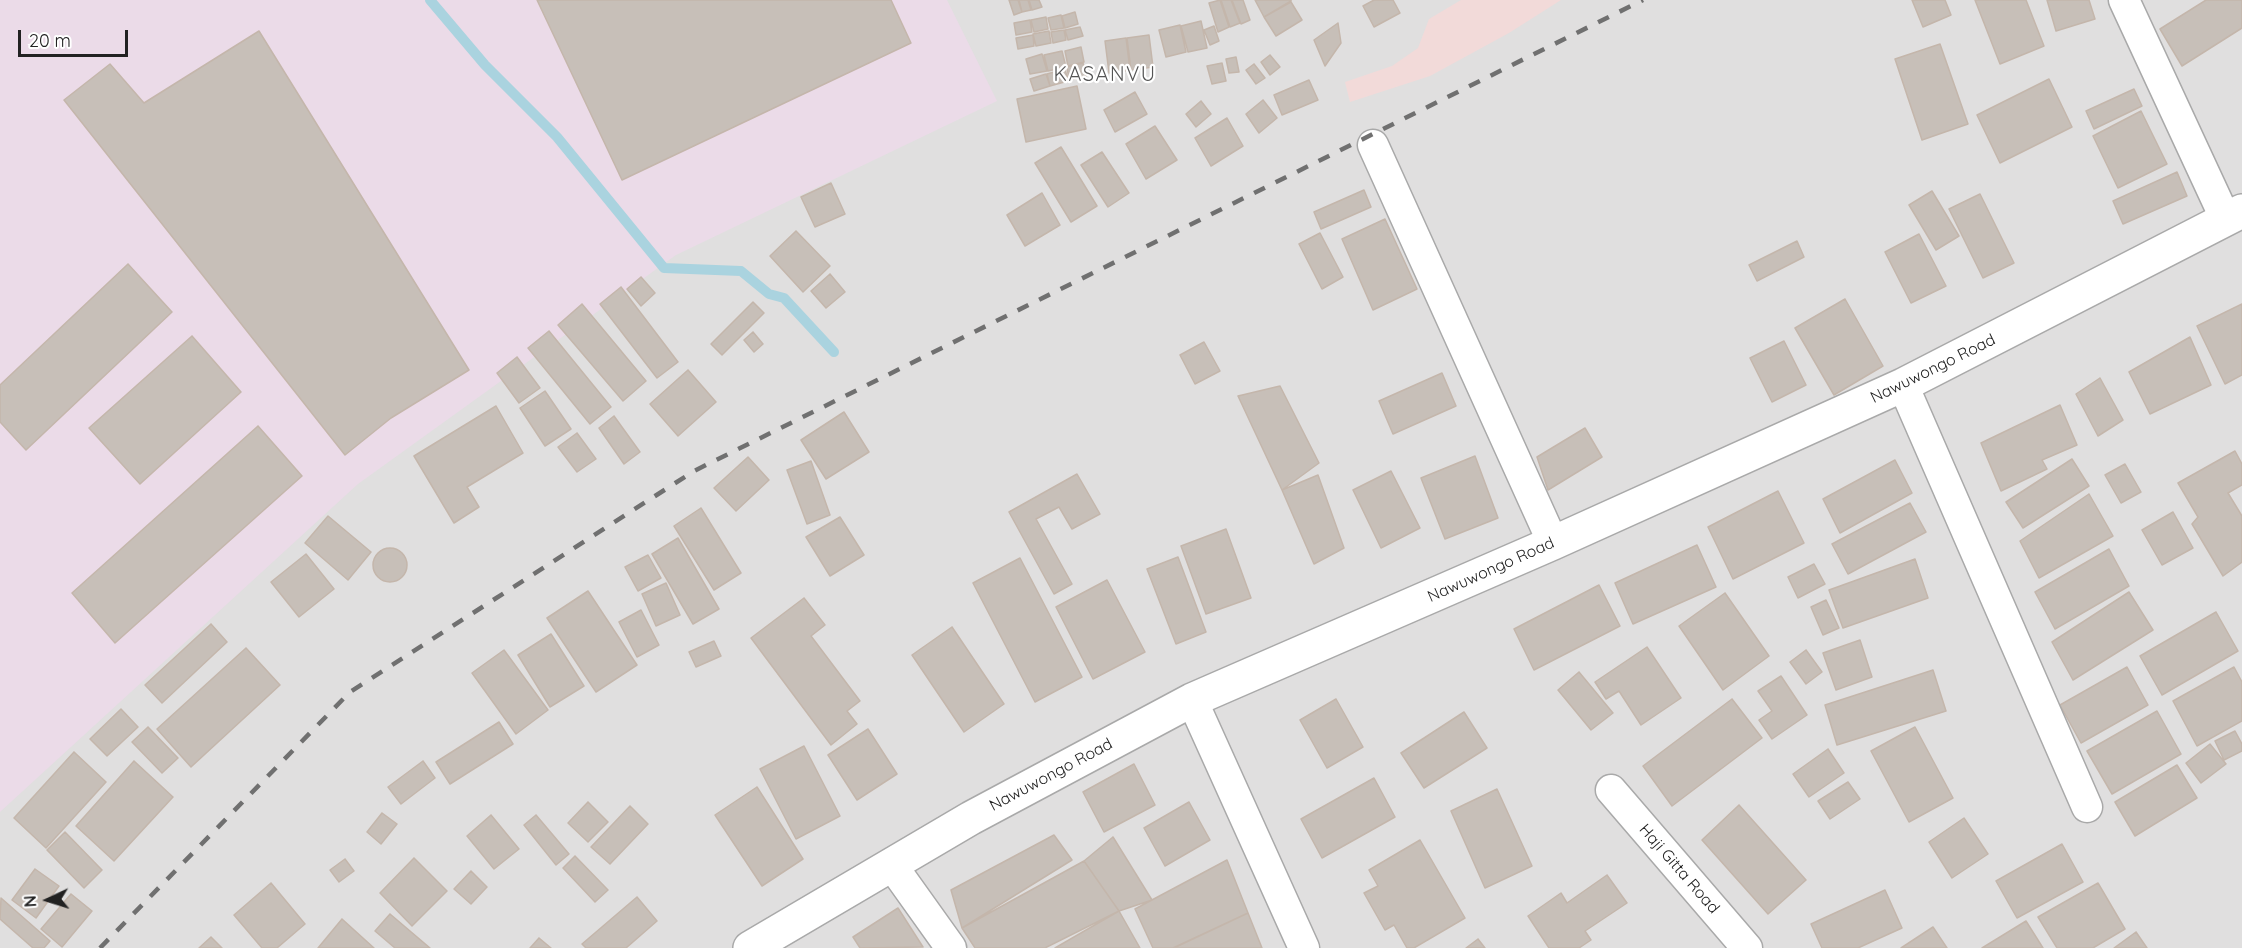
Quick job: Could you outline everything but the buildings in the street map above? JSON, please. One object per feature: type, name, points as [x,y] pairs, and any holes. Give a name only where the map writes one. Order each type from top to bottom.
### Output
[{"type":"street","points":[[2124,0],[2234,216]]},
{"type":"street","points":[[1374,145],[1553,543]]},
{"type":"street","name":"Nawuwongo Road","points":[[750,948],[971,818],[1192,700],[1553,543],[1903,385],[2234,216]]},
{"type":"street","points":[[1903,385],[2087,807]]},
{"type":"street","points":[[1192,700],[1304,948]]},
{"type":"street","name":"Haji Gitta Road","points":[[1611,790],[1747,948]]},
{"type":"street","points":[[891,864],[951,948]]},
{"type":"shaded area","points":[[0,0],[2242,0],[2242,948],[0,948]]},
{"type":"shaded area","points":[[0,0],[947,0],[997,101],[676,255],[358,484],[0,812]]},
{"type":"shaded area","points":[[1461,0],[1561,0],[1509,33],[1430,76],[1350,102],[1345,82],[1392,66],[1418,48],[1429,19]]},
{"type":"waterway","points":[[430,0],[485,65],[557,137],[664,268],[741,271],[769,294],[784,298],[834,352]]},
{"type":"railway","points":[[100,948],[350,692],[694,471],[1643,0]]},
{"type":"district","name":"KASANVU","points":[[1105,75]]}]
